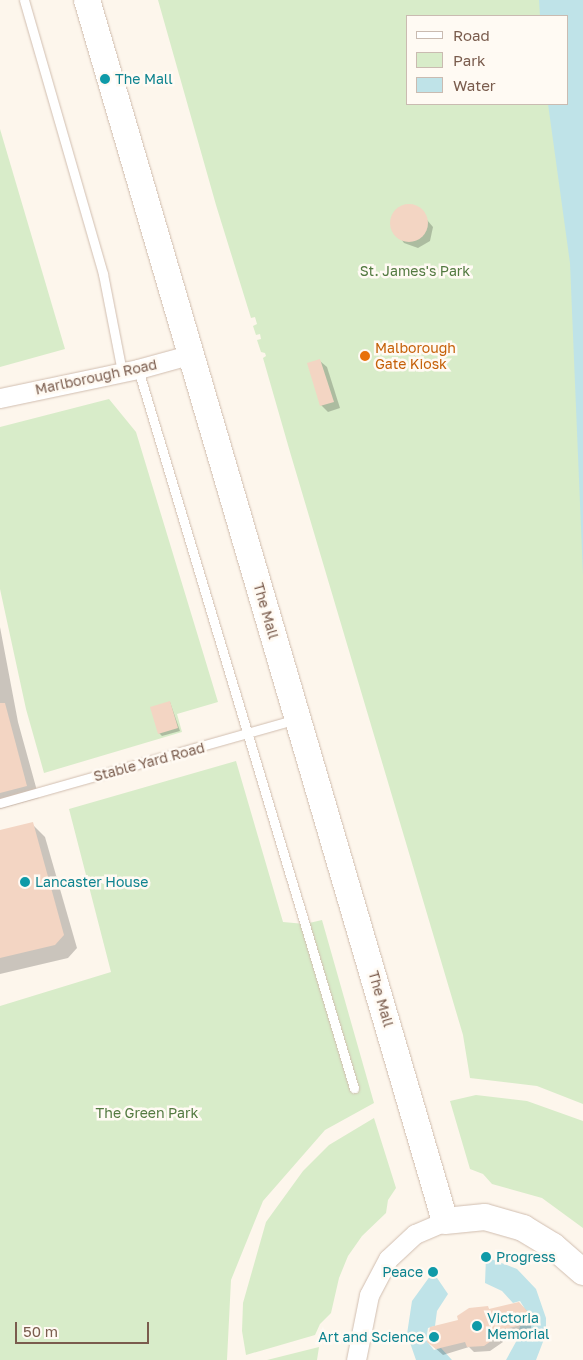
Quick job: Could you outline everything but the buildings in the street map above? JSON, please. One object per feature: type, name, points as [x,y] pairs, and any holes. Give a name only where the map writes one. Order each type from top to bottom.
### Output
[{"type":"street","name":"The Mall","points":[[87,0],[445,1221]]},
{"type":"street","name":"Marlborough Road","points":[[0,398],[130,370],[192,354]]},
{"type":"street","points":[[356,1360],[369,1295],[388,1259],[415,1234],[445,1221],[485,1217],[523,1228],[553,1246],[583,1272]]},
{"type":"street","points":[[523,1228],[583,1289]]},
{"type":"lane","points":[[24,0],[130,370],[247,734],[354,1088]]},
{"type":"lane","name":"Stable Yard Road","points":[[0,803],[297,719]]},
{"type":"green space","name":"St. James's Park","points":[[158,0],[583,0],[583,1104],[537,1086],[470,1078],[463,1035],[290,452],[263,358],[266,356],[265,353],[261,352],[257,340],[261,339],[260,334],[256,335],[253,326],[257,324],[255,317],[251,318],[216,205]]},
{"type":"green space","points":[[0,129],[65,349],[0,367]]},
{"type":"green space","points":[[109,399],[136,432],[218,702],[177,714],[182,732],[44,773],[26,709],[0,589],[0,427]]},
{"type":"green space","name":"The Green Park","points":[[236,761],[283,922],[305,924],[322,920],[374,1103],[325,1130],[263,1201],[231,1280],[227,1360],[0,1360],[0,1006],[111,972],[69,809]]},
{"type":"green space","points":[[476,1095],[527,1101],[583,1121],[583,1228],[542,1198],[492,1184],[483,1174],[470,1169],[450,1101]]},
{"type":"green space","points":[[374,1118],[396,1188],[388,1200],[386,1213],[362,1236],[348,1256],[339,1278],[331,1313],[320,1324],[315,1335],[246,1355],[242,1331],[243,1303],[266,1222],[303,1171],[329,1145]]},
{"type":"green space","points":[[319,1347],[317,1360],[267,1360]]},
{"type":"water","points":[[539,0],[583,0],[583,576],[570,263],[548,105],[568,105],[568,15],[540,15]]},
{"type":"water","points":[[486,1257],[517,1269],[536,1289],[546,1318],[546,1334],[536,1360],[506,1360],[517,1340],[520,1326],[526,1324],[528,1314],[520,1301],[513,1303],[502,1291],[485,1283]]},
{"type":"water","points":[[433,1272],[448,1294],[437,1311],[435,1326],[428,1328],[426,1340],[434,1350],[441,1348],[452,1360],[416,1360],[407,1334],[412,1301]]},
{"type":"place","name":"The Mall","points":[[105,79]]},
{"type":"place","name":"Malborough Gate Kiosk","points":[[365,356]]},
{"type":"place","name":"Lancaster House","points":[[25,882]]},
{"type":"place","name":"Progress","points":[[486,1257]]},
{"type":"place","name":"Peace","points":[[433,1272]]},
{"type":"place","name":"Victoria Memorial","points":[[477,1326]]},
{"type":"place","name":"Art and Science","points":[[434,1337]]}]
